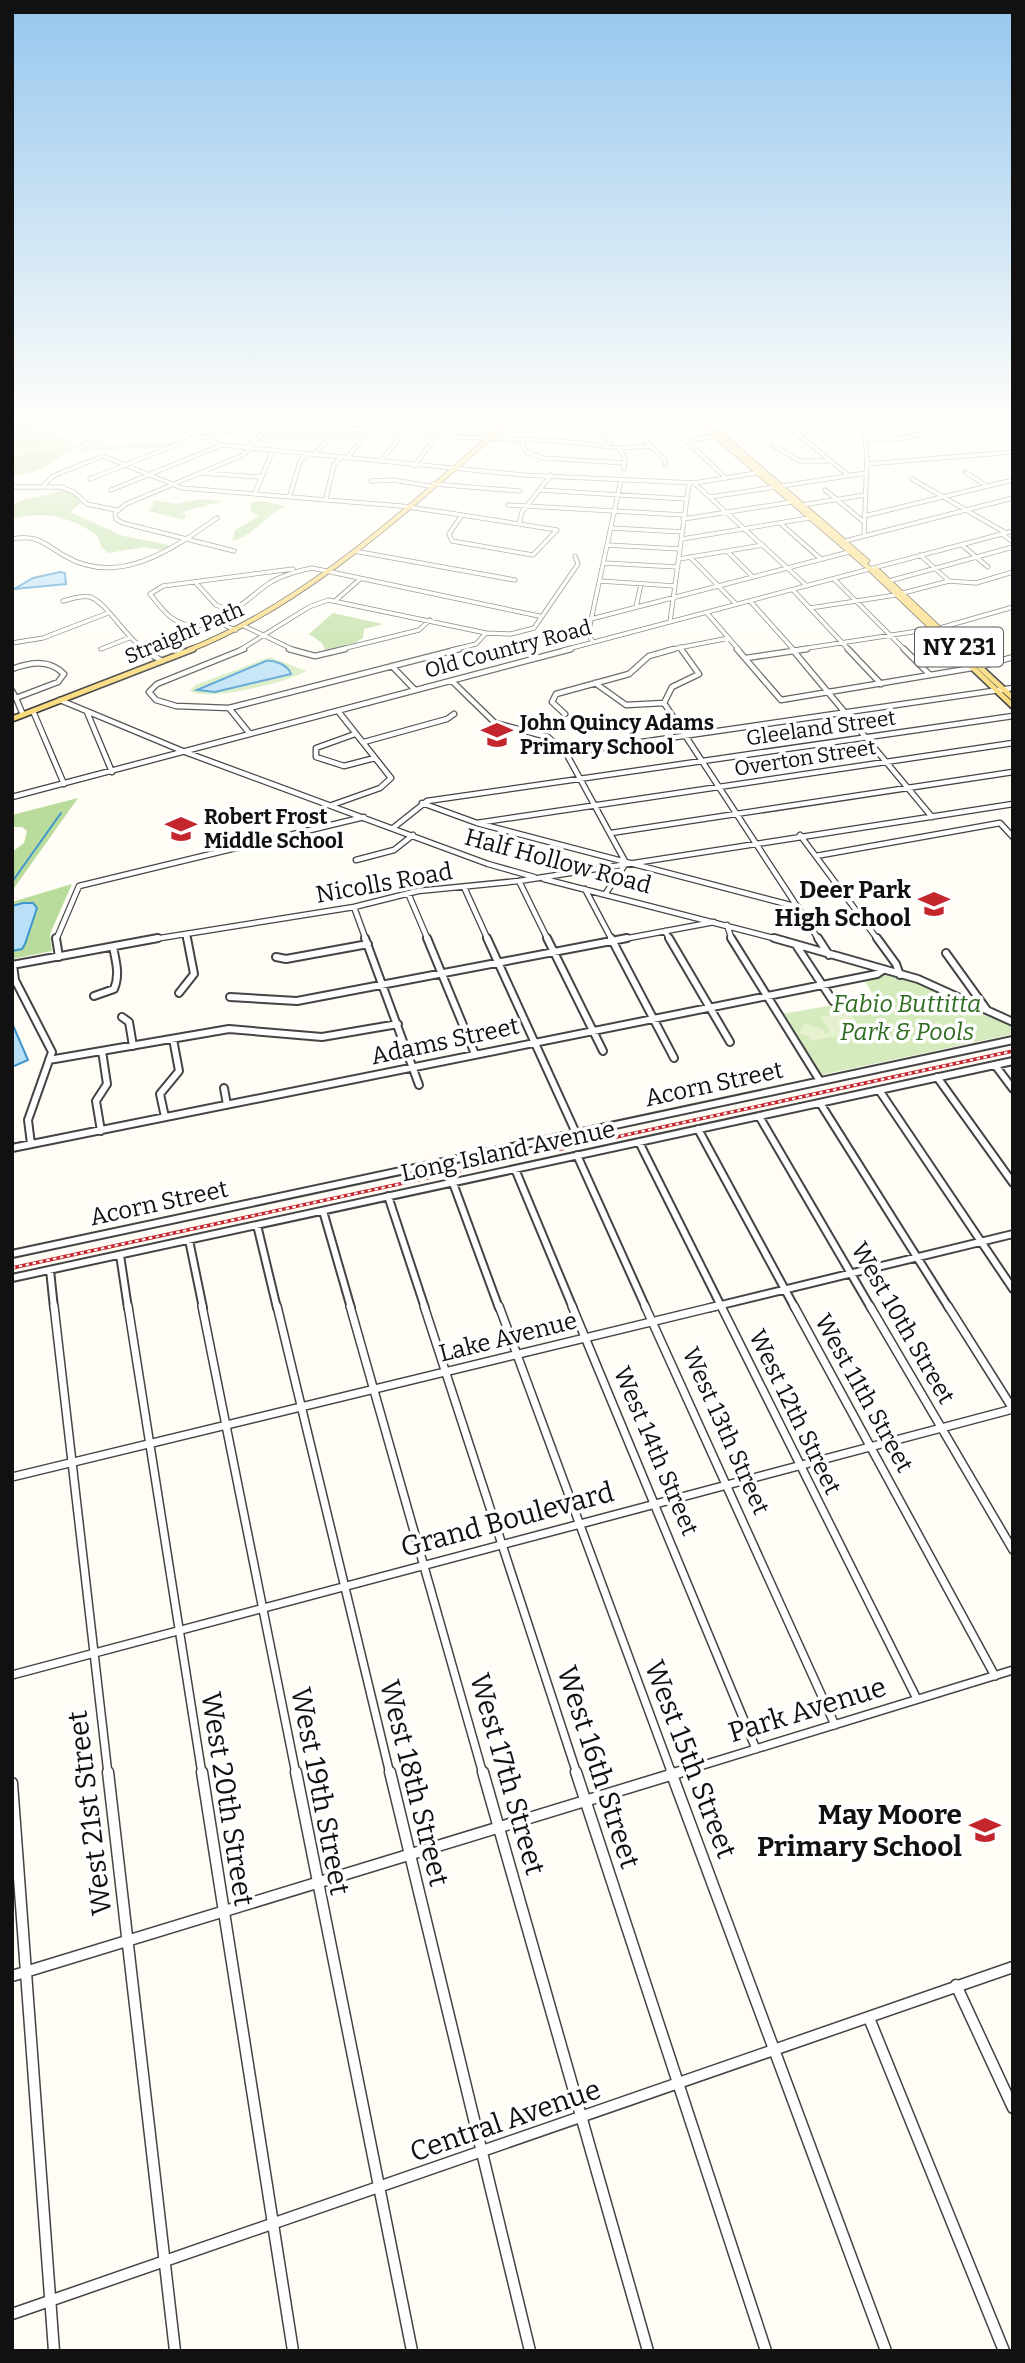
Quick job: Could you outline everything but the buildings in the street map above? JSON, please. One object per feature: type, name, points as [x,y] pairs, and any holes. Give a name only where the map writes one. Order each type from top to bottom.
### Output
[{"type":"main road","name":"Straight Path","points":[[12,719],[244,626],[325,572],[378,531]]},
{"type":"main road","name":"NY 231","points":[[825,531],[889,581],[899,594],[940,628],[1013,698]]},
{"type":"main road","name":"NY 231","points":[[833,531],[1013,706]]},
{"type":"street","points":[[159,531],[234,551]]},
{"type":"street","points":[[12,539],[40,538],[72,559],[108,565],[137,563],[163,555],[198,531]]},
{"type":"street","points":[[451,531],[452,541],[533,555],[556,531]]},
{"type":"street","points":[[593,642],[588,634],[610,531]]},
{"type":"street","points":[[669,531],[682,532],[670,622]]},
{"type":"street","points":[[682,539],[731,531]]},
{"type":"street","points":[[748,531],[807,586]]},
{"type":"street","points":[[789,531],[821,559]]},
{"type":"street","points":[[864,531],[864,536]]},
{"type":"street","points":[[845,541],[883,531]]},
{"type":"street","points":[[889,581],[1013,545],[1000,531]]},
{"type":"street","name":"Old Country Road","points":[[14,797],[1012,531]]},
{"type":"street","points":[[962,544],[988,567]]},
{"type":"street","points":[[608,545],[680,549]]},
{"type":"street","points":[[679,559],[763,545]]},
{"type":"street","points":[[354,551],[514,580]]},
{"type":"street","points":[[727,551],[753,577]]},
{"type":"street","points":[[592,619],[849,552]]},
{"type":"street","points":[[486,633],[476,644],[229,708],[176,706],[156,700],[149,692],[157,684],[269,636],[316,603],[336,600],[502,636],[520,633],[534,628],[545,603],[555,596],[562,582],[578,564],[575,555]]},
{"type":"street","points":[[920,555],[949,581]]},
{"type":"street","points":[[690,557],[736,604]]},
{"type":"street","points":[[604,563],[678,567]]},
{"type":"street","points":[[293,569],[232,611],[197,628],[184,627],[150,594],[157,588],[293,569],[312,568],[539,616]]},
{"type":"street","points":[[810,608],[899,594],[949,581],[976,583],[1013,572]]},
{"type":"street","points":[[834,579],[930,675]]},
{"type":"street","points":[[336,600],[359,580]]},
{"type":"street","points":[[600,581],[675,586]]},
{"type":"street","points":[[195,582],[216,605],[232,611]]},
{"type":"street","points":[[636,607],[641,584]]},
{"type":"street","points":[[793,590],[881,684]]},
{"type":"street","points":[[63,601],[87,596],[96,600],[129,638],[162,661]]},
{"type":"street","points":[[750,601],[831,692],[932,817]]},
{"type":"street","points":[[940,628],[1013,607]]},
{"type":"street","points":[[12,643],[43,638],[108,613]]},
{"type":"street","points":[[706,613],[781,700],[972,668]]},
{"type":"street","points":[[244,626],[301,654],[315,656],[419,631],[430,620]]},
{"type":"street","points":[[214,621],[236,630]]},
{"type":"street","points":[[746,658],[931,629]]},
{"type":"street","points":[[101,649],[129,638]]},
{"type":"street","points":[[565,714],[552,697],[635,671],[649,656],[729,638]]},
{"type":"street","points":[[680,647],[699,674],[671,687],[666,692],[664,703],[830,955]]},
{"type":"street","points":[[980,667],[1013,657]]},
{"type":"street","points":[[12,669],[44,663],[55,665],[64,674],[58,682],[16,698]]},
{"type":"street","points":[[392,666],[415,690]]},
{"type":"street","points":[[452,681],[495,723],[548,737],[566,753],[625,863]]},
{"type":"street","points":[[595,683],[614,702],[624,706],[664,703]]},
{"type":"street","points":[[566,753],[1013,688]]},
{"type":"street","points":[[12,691],[23,715]]},
{"type":"street","name":"Half Hollow Road","points":[[61,700],[185,752],[510,871],[716,922],[900,974],[1013,1022]]},
{"type":"street","points":[[229,708],[250,734]]},
{"type":"street","points":[[33,710],[64,784]]},
{"type":"street","points":[[332,806],[346,797],[389,783],[390,773],[338,711]]},
{"type":"street","points":[[87,712],[112,772]]},
{"type":"street","points":[[364,742],[447,719],[454,714]]},
{"type":"street","name":"Gleeland Street","points":[[422,803],[1013,716]]},
{"type":"street","points":[[355,734],[322,744],[316,748],[316,757],[344,766],[375,758]]},
{"type":"street","name":"Overton Street","points":[[477,823],[1013,743]]},
{"type":"street","points":[[611,833],[1013,772]]},
{"type":"street","points":[[12,790],[14,797]]},
{"type":"street","points":[[393,828],[422,803],[477,823],[798,907]]},
{"type":"street","name":"Nicolls Road","points":[[13,965],[186,933],[354,907],[408,893],[540,878],[800,835],[1013,804]]},
{"type":"street","points":[[59,957],[56,937],[79,887],[364,817]]},
{"type":"street","points":[[816,856],[1000,823],[1013,837]]},
{"type":"street","points":[[356,860],[394,850],[413,835]]},
{"type":"street","points":[[800,835],[900,974]]},
{"type":"street","points":[[606,893],[625,863]]},
{"type":"street","points":[[506,883],[510,871]]},
{"type":"street","points":[[519,881],[603,1051]]},
{"type":"street","points":[[464,887],[576,1133]]},
{"type":"street","points":[[585,889],[674,1058]]},
{"type":"street","points":[[408,893],[475,1054]]},
{"type":"street","points":[[354,907],[419,1085]]},
{"type":"street","points":[[230,997],[287,1002],[716,922]]},
{"type":"street","points":[[727,925],[729,936],[820,1081]]},
{"type":"street","points":[[665,931],[730,1042]]},
{"type":"street","points":[[179,993],[194,974],[186,933]]},
{"type":"street","points":[[276,957],[286,959],[368,944]]},
{"type":"street","points":[[796,945],[833,1001]]},
{"type":"street","points":[[94,996],[114,989],[117,983],[119,972],[113,947]]},
{"type":"street","points":[[946,953],[982,999],[987,1010]]},
{"type":"street","points":[[13,965],[15,980],[52,1052],[28,1120],[31,1144]]},
{"type":"street","name":"Adams Street","points":[[12,1148],[877,974],[883,970]]},
{"type":"street","points":[[122,1017],[129,1022],[133,1046]]},
{"type":"street","points":[[49,1060],[229,1029],[331,1037],[398,1024]]},
{"type":"street","points":[[165,1117],[160,1094],[179,1071],[173,1039]]},
{"type":"street","name":"Acorn Street","points":[[12,1254],[1013,1040]]},
{"type":"street","points":[[101,1130],[96,1101],[107,1084],[102,1051]]},
{"type":"street","name":"Long Island Avenue","points":[[12,1278],[1013,1061]]},
{"type":"street","points":[[995,1065],[1013,1089]]},
{"type":"street","points":[[937,1077],[1013,1182]]},
{"type":"street","points":[[224,1088],[228,1105]]},
{"type":"street","points":[[879,1090],[1013,1289]]},
{"type":"street","points":[[820,1103],[1013,1409]]},
{"type":"street","name":"West 10th Street","points":[[758,1116],[1013,1550]]},
{"type":"street","name":"West 11th Street","points":[[698,1129],[995,1676]]},
{"type":"street","name":"West 12th Street","points":[[639,1142],[917,1699]]},
{"type":"street","name":"West 13th Street","points":[[577,1156],[835,1725]]},
{"type":"street","name":"West 14th Street","points":[[515,1169],[756,1749]]},
{"type":"street","name":"West 15th Street","points":[[453,1182],[887,2351]]},
{"type":"street","name":"West 16th Street","points":[[388,1196],[766,2351]]},
{"type":"street","name":"West 17th Street","points":[[323,1211],[649,2351]]},
{"type":"street","name":"West 18th Street","points":[[257,1225],[530,2351]]},
{"type":"street","name":"Lake Avenue","points":[[12,1476],[1013,1234]]},
{"type":"street","name":"West 19th Street","points":[[189,1240],[412,2351]]},
{"type":"street","name":"West 20th Street","points":[[120,1255],[293,2351]]},
{"type":"street","name":"West 21st Street","points":[[50,1270],[175,2351]]},
{"type":"street","name":"Grand Boulevard","points":[[12,1675],[1013,1409]]},
{"type":"street","name":"Park Avenue","points":[[12,1976],[1013,1670]]},
{"type":"street","points":[[12,1783],[54,2351]]},
{"type":"street","name":"Central Avenue","points":[[12,2315],[1013,1967]]},
{"type":"street","points":[[957,1985],[1013,2108]]},
{"type":"street","points":[[869,2018],[1004,2351]]},
{"type":"green space","points":[[90,531],[113,531],[123,536],[174,546],[166,551],[144,547],[108,553],[101,546],[97,535]]},
{"type":"green space","points":[[235,531],[251,531],[240,539],[232,541]]},
{"type":"green space","points":[[333,613],[383,624],[364,629],[363,638],[355,643],[325,650],[322,643],[309,634]]},
{"type":"green space","points":[[270,657],[306,671],[248,690],[213,694],[190,691],[195,685]]},
{"type":"green space","points":[[78,798],[12,891],[12,852],[24,843],[27,831],[22,827],[12,827],[12,815]]},
{"type":"green space","points":[[72,884],[50,934],[52,951],[12,959],[12,902]]},
{"type":"green space","name":"Fabio Buttitta Park & Pools","points":[[889,974],[929,987],[1013,1025],[1013,1034],[821,1075],[781,1014],[875,998],[863,978]]},
{"type":"green space","points":[[850,1011],[861,1031],[811,1041],[807,1035],[799,1033],[804,1023],[824,1030],[824,1034],[830,1032],[820,1017]]},
{"type":"green space","points":[[951,1025],[963,1037],[957,1043],[929,1044],[922,1033],[928,1027]]},
{"type":"water","points":[[65,573],[66,584],[14,589],[33,578]]},
{"type":"water","points":[[266,661],[281,664],[291,674],[215,692],[197,690]]},
{"type":"water","points":[[33,903],[37,908],[25,944],[22,949],[12,951],[12,906]]},
{"type":"water","points":[[12,1023],[28,1060],[12,1067]]},
{"type":"waterway","points":[[12,882],[61,813]]},
{"type":"railway","points":[[12,1268],[1013,1051]]},
{"type":"place","name":"John Quincy Adams Primary School","points":[[497,735]]},
{"type":"place","name":"Robert Frost Middle School","points":[[181,829]]},
{"type":"place","name":"Deer Park High School","points":[[934,904]]},
{"type":"place","name":"May Moore Primary School","points":[[985,1830]]}]
